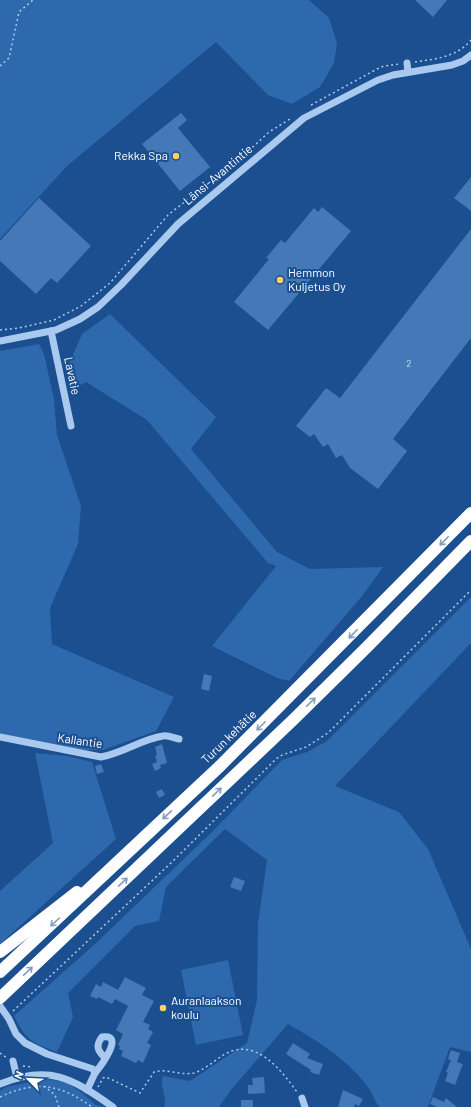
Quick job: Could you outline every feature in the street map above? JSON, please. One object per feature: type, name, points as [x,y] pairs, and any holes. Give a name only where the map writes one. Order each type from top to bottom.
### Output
[{"type":"highway","name":"Turun kehätie","points":[[0,972],[68,910],[124,855],[226,760],[471,513]]},
{"type":"highway","points":[[0,998],[288,724],[471,542]]},
{"type":"highway","points":[[0,952],[124,855]]},
{"type":"street","name":"Länsi-Avantintie","points":[[0,341],[51,331],[80,319],[107,300],[178,224],[296,125],[312,114],[378,80],[408,72],[452,65],[463,62],[471,55]]},
{"type":"street","points":[[407,63],[408,72]]},
{"type":"street","name":"Lavatie","points":[[51,331],[71,426]]},
{"type":"street","name":"Kallantie","points":[[0,737],[101,757],[115,755],[143,742],[164,736],[179,739]]},
{"type":"street","points":[[0,1006],[10,1019],[16,1034],[25,1043],[47,1054],[87,1065],[93,1069],[95,1073]]},
{"type":"street","points":[[87,1090],[95,1073],[105,1058]]},
{"type":"street","points":[[13,1061],[17,1078]]},
{"type":"street","points":[[0,1084],[17,1078],[43,1074],[57,1075],[74,1082],[113,1107]]},
{"type":"street","points":[[302,1098],[305,1107]]},
{"type":"path","points":[[0,66],[9,58],[19,12],[33,0]]},
{"type":"path","points":[[407,63],[451,55],[458,52],[471,40]]},
{"type":"path","points":[[0,330],[19,328],[54,320],[81,306],[110,282],[168,215]]},
{"type":"path","points":[[8,1016],[172,862],[276,759],[282,755],[306,747],[328,733],[471,590]]},
{"type":"path","points":[[88,1104],[95,1095],[104,1077],[140,1093],[154,1072],[162,1070],[184,1074],[192,1073],[201,1070],[230,1051],[242,1049],[258,1053],[268,1059],[283,1073],[302,1098]]},
{"type":"path","points":[[0,1097],[24,1088],[44,1086],[54,1087],[70,1093],[92,1107]]},
{"type":"path","points":[[44,1086],[55,1095],[59,1107]]},
{"type":"shaded area","points":[[0,0],[309,0],[329,18],[337,43],[334,63],[320,87],[292,104],[268,95],[216,42],[67,166],[0,239]]},
{"type":"shaded area","points":[[110,314],[216,417],[191,449],[277,552],[310,569],[383,567],[363,595],[289,681],[277,678],[212,646],[276,566],[268,563],[147,420],[86,382],[73,389],[69,364],[82,334]]},
{"type":"shaded area","points":[[39,344],[44,354],[54,399],[57,435],[81,506],[78,544],[50,608],[52,644],[174,697],[156,731],[103,750],[80,750],[0,734],[0,351]]},
{"type":"shaded area","points":[[471,597],[471,643],[335,786],[399,812],[428,849],[471,949],[471,1052],[450,1047],[428,1107],[379,1107],[367,1086],[348,1065],[319,1043],[288,1024],[230,1091],[219,1107],[164,1107],[165,1100],[162,1084],[163,1076],[190,1081],[247,1043],[257,1000],[258,923],[267,860],[225,829],[166,887],[159,921],[135,926],[68,993],[73,1017],[57,1052],[41,1046],[26,1036],[14,1016],[95,944],[213,831],[282,760],[307,752],[327,741]]},
{"type":"shaded area","points":[[35,753],[67,756],[92,762],[116,839],[0,944],[0,891],[53,843]]},
{"type":"shaded area","points":[[228,960],[243,1035],[196,1045],[181,970]]},
{"type":"shaded area","points":[[45,1079],[66,1082],[96,1105],[106,1107],[0,1107],[0,1091],[6,1087]]},
{"type":"building","points":[[415,0],[447,0],[433,17]]},
{"type":"building","name":"Rekka Spa","points":[[181,113],[187,120],[178,128],[210,167],[180,191],[142,144]]},
{"type":"building","points":[[471,177],[471,211],[454,198]]},
{"type":"building","points":[[39,198],[91,246],[57,283],[51,278],[36,294],[0,261],[0,241]]},
{"type":"building","name":"Hemmon Kuljetus Oy","points":[[322,207],[351,231],[268,330],[234,302],[269,259],[266,258],[281,240],[285,243],[314,208],[318,212]]},
{"type":"building","points":[[471,229],[471,338],[393,439],[407,451],[378,489],[350,468],[342,455],[336,458],[328,444],[323,447],[314,434],[310,437],[296,426],[326,388],[340,398]]},
{"type":"building","points":[[204,674],[212,676],[209,691],[201,689]]},
{"type":"building","points":[[162,744],[167,763],[160,765],[161,768],[155,771],[152,764],[157,762],[155,747]]},
{"type":"building","points":[[101,764],[104,772],[97,774],[95,766]]},
{"type":"building","points":[[162,789],[165,795],[159,798],[156,792]]},
{"type":"building","points":[[234,877],[245,881],[241,891],[230,887]]},
{"type":"building","points":[[125,977],[146,988],[142,995],[154,1001],[143,1022],[150,1025],[148,1029],[153,1032],[147,1043],[151,1045],[143,1063],[138,1060],[136,1063],[121,1056],[123,1051],[119,1049],[120,1046],[118,1045],[123,1034],[116,1030],[128,1006],[115,999],[112,1004],[98,997],[97,999],[90,996],[96,984],[101,987],[103,982],[118,990]]},
{"type":"building","points":[[293,1043],[310,1054],[307,1058],[323,1064],[319,1075],[310,1072],[311,1070],[286,1054]]},
{"type":"building","points":[[451,1050],[460,1053],[457,1062],[463,1064],[455,1085],[445,1081],[448,1073],[446,1072],[451,1060],[448,1059]]},
{"type":"building","points":[[264,1077],[265,1093],[248,1094],[248,1085],[253,1085],[252,1078]]},
{"type":"building","points":[[343,1090],[363,1099],[359,1106],[355,1104],[354,1107],[338,1107]]},
{"type":"building","points":[[433,1097],[444,1102],[446,1098],[457,1107],[437,1107],[430,1104]]},
{"type":"building","points":[[241,1100],[253,1100],[253,1107],[241,1107]]},
{"type":"place","name":"Rekka Spa","points":[[176,156]]},
{"type":"place","name":"Hemmon Kuljetus Oy","points":[[280,280]]},
{"type":"place","name":"Auranlaakson koulu","points":[[163,1008]]}]
